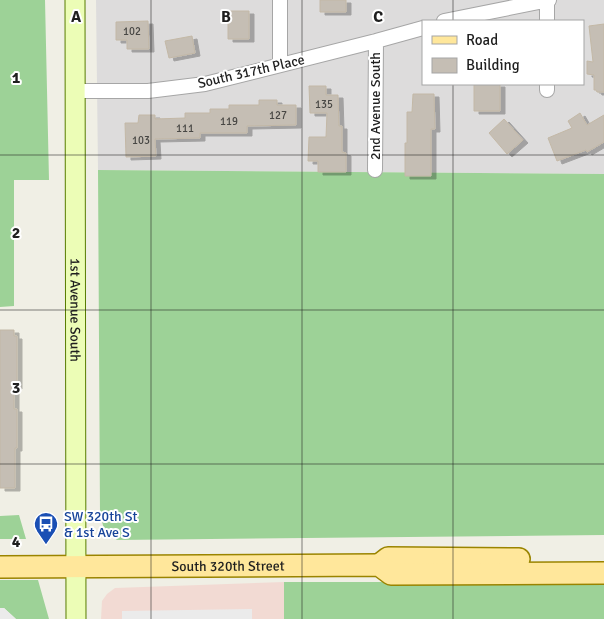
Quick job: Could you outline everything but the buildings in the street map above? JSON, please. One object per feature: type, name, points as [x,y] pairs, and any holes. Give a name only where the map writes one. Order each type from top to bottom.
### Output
[{"type":"main road","name":"1st Avenue South","points":[[75,0],[76,619]]},
{"type":"main road","name":"South 320th Street","points":[[379,565],[388,558],[604,559]]},
{"type":"main road","name":"South 320th Street","points":[[0,567],[379,565],[391,574],[604,573]]},
{"type":"street","points":[[280,0],[280,64]]},
{"type":"street","points":[[449,20],[548,0],[547,20]]},
{"type":"street","name":"South 317th Place","points":[[76,91],[148,91],[205,84],[422,28]]},
{"type":"street","name":"2nd Avenue South","points":[[374,170],[376,41]]},
{"type":"shaded area","points":[[96,0],[604,0],[604,174],[98,170]]},
{"type":"shaded area","points":[[284,582],[284,619],[101,619],[102,601],[115,588]]},
{"type":"shaded area","points":[[0,608],[4,608],[16,619],[0,619]]},
{"type":"shaded area","points":[[252,609],[252,619],[122,619],[122,611]]},
{"type":"green space","points":[[0,0],[45,0],[49,180],[14,180],[14,306],[0,307]]},
{"type":"green space","points":[[98,170],[604,174],[604,535],[117,540],[104,529],[100,514]]},
{"type":"green space","points":[[19,515],[26,539],[0,539],[0,516]]},
{"type":"green space","points":[[0,580],[38,580],[49,619],[16,619],[4,608],[0,608]]},
{"type":"green space","points":[[284,582],[604,582],[604,619],[284,619]]},
{"type":"place","name":"SW 320th St & 1st Ave S","points":[[46,545]]}]
